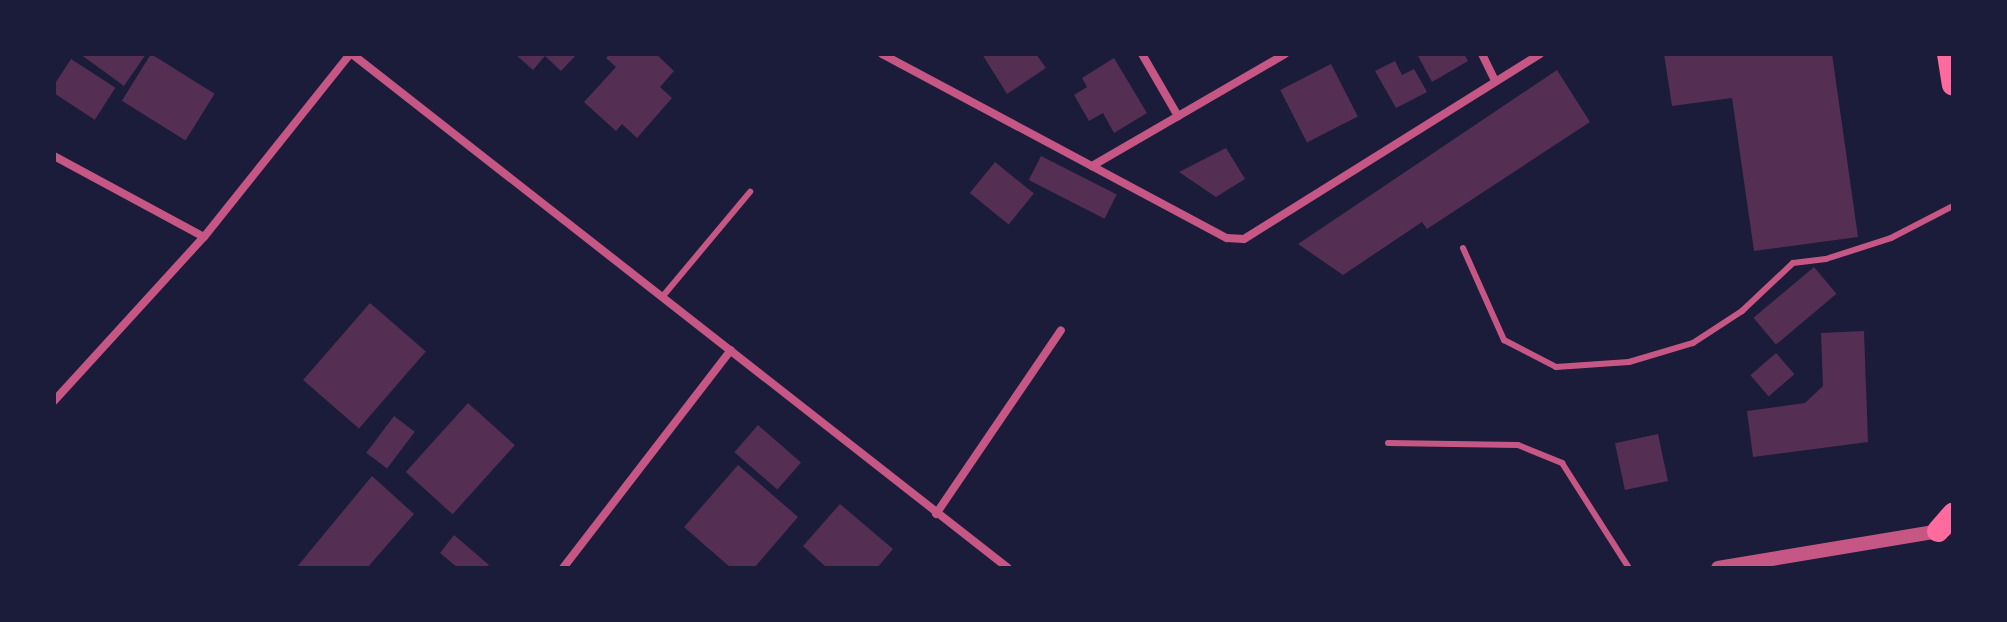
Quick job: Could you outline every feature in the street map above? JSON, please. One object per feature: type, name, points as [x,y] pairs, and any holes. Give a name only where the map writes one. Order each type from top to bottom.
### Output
[{"type":"highway","points":[[1948,54],[1953,85]]},
{"type":"highway","points":[[1945,530],[1953,514]]},
{"type":"street","points":[[54,401],[204,237],[351,54],[1008,568]]},
{"type":"street","points":[[882,54],[1227,238],[1244,239],[1540,54]]},
{"type":"street","points":[[1142,54],[1178,116]]},
{"type":"street","points":[[1092,166],[1285,54]]},
{"type":"street","points":[[1482,54],[1495,81]]},
{"type":"street","points":[[54,156],[204,237]]},
{"type":"street","points":[[936,514],[1061,330]]},
{"type":"street","points":[[563,568],[731,350]]},
{"type":"street","points":[[1726,567],[1945,530]]},
{"type":"lane","points":[[663,296],[750,192]]},
{"type":"lane","points":[[1463,248],[1504,340],[1556,367],[1629,362],[1693,343],[1742,311],[1793,263],[1826,259],[1891,238],[1953,206]]},
{"type":"lane","points":[[1388,443],[1518,445],[1562,463],[1629,568]]},
{"type":"building","points":[[80,54],[146,54],[124,86]]},
{"type":"building","points":[[151,54],[215,94],[185,140],[122,101]]},
{"type":"building","points":[[515,54],[577,54],[561,71],[545,56],[533,70]]},
{"type":"building","points":[[610,54],[656,54],[674,71],[660,87],[672,98],[637,138],[622,124],[616,131],[584,102],[616,67],[606,58]]},
{"type":"building","points":[[982,54],[1036,54],[1046,68],[1007,94]]},
{"type":"building","points":[[1417,54],[1464,54],[1468,61],[1432,82]]},
{"type":"building","points":[[1664,54],[1832,54],[1858,237],[1754,251],[1732,98],[1672,106]]},
{"type":"building","points":[[1114,58],[1147,113],[1114,133],[1103,113],[1089,121],[1074,95],[1087,87],[1082,78]]},
{"type":"building","points":[[71,59],[115,88],[95,120],[54,93],[54,85]]},
{"type":"building","points":[[1395,61],[1402,75],[1414,69],[1427,92],[1396,108],[1375,71]]},
{"type":"building","points":[[1331,64],[1358,117],[1307,142],[1280,90]]},
{"type":"building","points":[[1557,70],[1590,122],[1427,229],[1422,222],[1343,275],[1298,244]]},
{"type":"building","points":[[1226,148],[1245,179],[1216,197],[1179,172]]},
{"type":"building","points":[[1041,156],[1117,195],[1104,219],[1029,180]]},
{"type":"building","points":[[995,162],[1034,193],[1009,225],[970,193]]},
{"type":"building","points":[[1814,267],[1836,294],[1776,345],[1753,318]]},
{"type":"building","points":[[370,303],[426,352],[359,429],[303,380]]},
{"type":"building","points":[[1864,331],[1868,442],[1753,457],[1747,411],[1805,403],[1823,386],[1821,333]]},
{"type":"building","points":[[1776,353],[1794,374],[1769,396],[1750,375]]},
{"type":"building","points":[[468,403],[515,445],[453,514],[406,472]]},
{"type":"building","points":[[394,416],[415,432],[387,468],[366,453]]},
{"type":"building","points":[[758,425],[801,462],[777,490],[734,452]]},
{"type":"building","points":[[1658,434],[1668,481],[1625,490],[1615,443]]},
{"type":"building","points":[[738,465],[798,517],[754,568],[731,568],[684,527]]},
{"type":"building","points":[[372,476],[414,514],[367,568],[296,568]]},
{"type":"building","points":[[840,504],[893,549],[877,568],[827,568],[803,546]]},
{"type":"building","points":[[454,535],[489,565],[486,568],[458,568],[440,553]]}]
